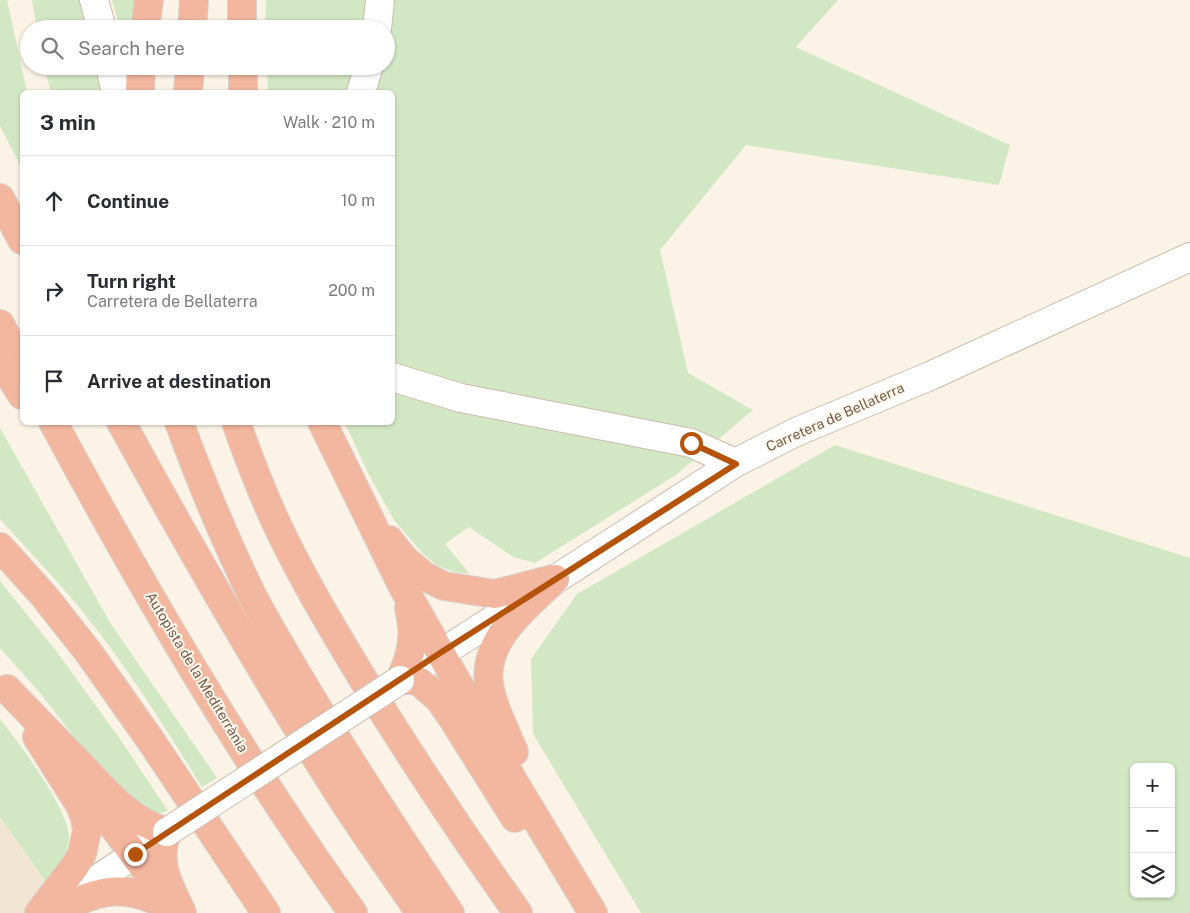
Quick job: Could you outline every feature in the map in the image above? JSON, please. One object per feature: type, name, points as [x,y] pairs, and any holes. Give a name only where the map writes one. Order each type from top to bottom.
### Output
[{"type":"highway","points":[[146,20],[149,0]]},
{"type":"highway","points":[[193,20],[194,0]]},
{"type":"highway","points":[[242,0],[242,20]]},
{"type":"highway","points":[[140,90],[141,75]]},
{"type":"highway","points":[[188,90],[189,75]]},
{"type":"highway","points":[[242,75],[243,90]]},
{"type":"highway","points":[[0,198],[20,236]]},
{"type":"highway","points":[[0,324],[20,362]]},
{"type":"highway","points":[[0,362],[20,392]]},
{"type":"highway","points":[[43,425],[104,517]]},
{"type":"highway","name":"Autopista de la Mediterrània","points":[[55,425],[104,517],[230,728],[353,913]]},
{"type":"highway","points":[[123,425],[213,588],[276,693],[342,799],[420,913]]},
{"type":"highway","points":[[180,425],[199,478],[224,535],[283,651],[355,769],[450,913]]},
{"type":"highway","points":[[237,425],[249,460],[280,531],[317,600],[396,732],[518,913]]},
{"type":"highway","points":[[323,425],[402,587],[593,913]]},
{"type":"highway","points":[[358,497],[404,559],[424,576],[444,586],[495,594],[555,579]]},
{"type":"highway","points":[[0,546],[44,596],[89,653],[152,741],[266,913]]},
{"type":"highway","points":[[555,579],[512,621],[496,643],[488,671],[490,690],[498,713],[568,872]]},
{"type":"highway","points":[[402,587],[410,610],[413,642],[409,660],[400,680],[420,682],[439,699],[520,828],[554,878],[582,913]]},
{"type":"highway","points":[[4,685],[123,808],[141,822],[154,829],[167,832],[162,844],[162,863],[165,875],[182,913]]},
{"type":"highway","points":[[4,685],[135,854],[176,913]]},
{"type":"highway","points":[[4,685],[80,805],[87,830],[82,854],[39,913]]},
{"type":"highway","points":[[54,913],[96,895],[115,891],[128,891],[158,901],[176,913]]},
{"type":"street","points":[[94,0],[100,20]]},
{"type":"street","points":[[378,20],[380,0]]},
{"type":"street","points":[[112,75],[116,90]]},
{"type":"street","points":[[362,90],[366,75]]},
{"type":"street","name":"Carretera de Bellaterra","points":[[50,913],[167,832],[440,653],[736,464],[796,432],[930,376],[1190,257]]},
{"type":"street","points":[[395,378],[461,398],[691,443],[736,464]]},
{"type":"shaded area","points":[[0,817],[46,882],[66,913],[0,913]]},
{"type":"green space","points":[[0,0],[7,0],[20,60],[20,75],[23,75],[27,90],[20,90],[20,165],[0,126]]},
{"type":"green space","points":[[32,0],[81,0],[87,20],[35,20]]},
{"type":"green space","points":[[112,0],[137,0],[134,20],[118,20]]},
{"type":"green space","points":[[266,0],[838,0],[796,47],[1010,145],[999,185],[746,145],[660,250],[688,373],[753,410],[676,475],[535,563],[513,557],[469,527],[445,544],[470,574],[454,572],[438,566],[424,555],[394,520],[368,473],[346,425],[395,425],[395,90],[268,90],[267,75],[395,75],[395,20],[265,20]]},
{"type":"green space","points":[[46,75],[100,75],[103,90],[50,90]]},
{"type":"green space","points":[[0,428],[111,624],[217,778],[202,787],[122,663],[97,629],[0,519]]},
{"type":"green space","points":[[835,445],[1190,558],[1190,913],[641,913],[533,734],[531,659],[577,594]]},
{"type":"green space","points":[[0,581],[57,652],[120,739],[168,811],[161,813],[153,811],[152,817],[99,769],[40,693],[0,648]]},
{"type":"green space","points":[[0,719],[42,777],[53,795],[67,827],[69,838],[66,850],[46,882],[0,817]]},
{"type":"route","points":[[135,854],[440,653],[736,464],[691,443]]}]
